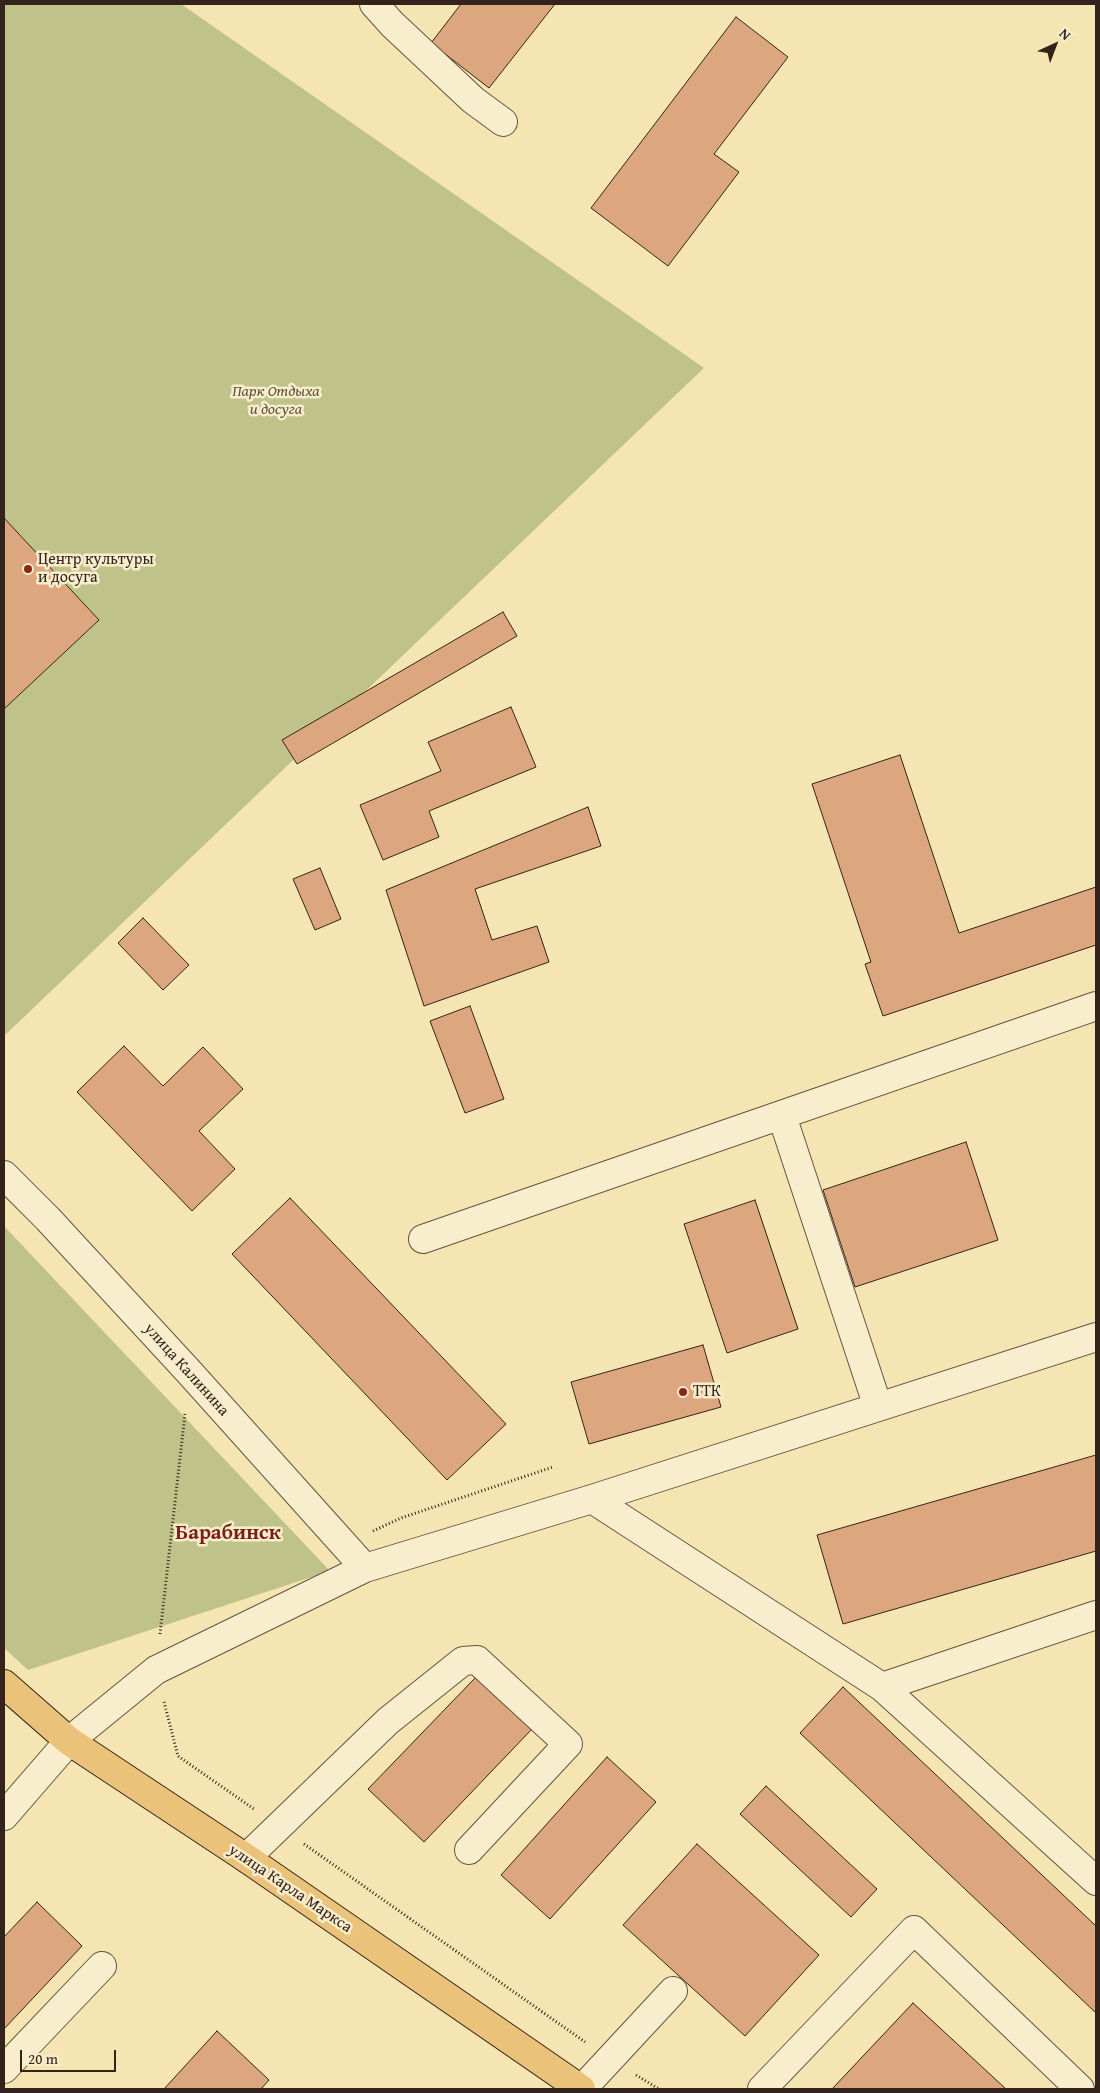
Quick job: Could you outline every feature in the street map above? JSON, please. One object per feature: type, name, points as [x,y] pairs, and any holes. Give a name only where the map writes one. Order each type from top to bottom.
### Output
[{"type":"main road","name":"улица Карла Маркса","points":[[4,1684],[69,1741],[246,1858],[582,2089]]},
{"type":"street","points":[[374,4],[392,24],[473,100],[503,122]]},
{"type":"street","points":[[423,1239],[1096,1006]]},
{"type":"street","points":[[782,1116],[878,1407]]},
{"type":"street","name":"улица Калинина","points":[[4,1175],[48,1219],[190,1373],[365,1568]]},
{"type":"street","points":[[4,1816],[69,1741],[156,1670],[365,1568],[592,1499],[1096,1337]]},
{"type":"street","points":[[592,1499],[882,1687],[1096,1881]]},
{"type":"street","points":[[882,1687],[1096,1615]]},
{"type":"street","points":[[246,1858],[388,1720],[463,1661],[477,1660],[568,1744],[469,1850]]},
{"type":"street","points":[[762,2089],[914,1930],[1080,2089]]},
{"type":"street","points":[[4,2069],[102,1966]]},
{"type":"street","points":[[582,2089],[673,1991]]},
{"type":"path","points":[[190,1373],[156,1670],[178,1756],[609,2058],[659,2089]]},
{"type":"path","points":[[343,1545],[401,1518],[554,1467]]},
{"type":"green space","name":"Парк Отдыха и досуга","points":[[4,4],[181,4],[704,368],[4,1036],[4,709],[99,620],[4,518]]},
{"type":"green space","points":[[4,1226],[330,1571],[28,1670],[4,1648]]},
{"type":"building","points":[[461,4],[555,4],[489,88],[431,43]]},
{"type":"building","points":[[736,17],[788,57],[714,154],[739,172],[668,266],[591,208]]},
{"type":"building","name":"Центр культуры и досуга","points":[[4,518],[99,620],[4,709]]},
{"type":"building","points":[[503,612],[517,636],[297,764],[282,740]]},
{"type":"building","points":[[511,707],[536,767],[429,811],[439,837],[383,860],[360,805],[441,771],[428,742]]},
{"type":"building","points":[[900,755],[959,933],[1096,887],[1096,945],[883,1016],[865,964],[871,962],[812,784]]},
{"type":"building","points":[[588,807],[601,846],[475,889],[492,940],[537,926],[549,962],[424,1006],[386,890]]},
{"type":"building","points":[[320,868],[341,919],[315,930],[293,879]]},
{"type":"building","points":[[143,918],[189,965],[163,990],[118,943]]},
{"type":"building","points":[[470,1006],[504,1099],[465,1113],[430,1021]]},
{"type":"building","points":[[124,1046],[163,1086],[203,1047],[243,1089],[199,1131],[235,1169],[192,1211],[77,1092]]},
{"type":"building","points":[[966,1142],[998,1240],[855,1287],[823,1190]]},
{"type":"building","points":[[290,1198],[506,1424],[447,1480],[232,1254]]},
{"type":"building","points":[[755,1200],[798,1329],[727,1353],[684,1224]]},
{"type":"building","points":[[703,1345],[721,1407],[589,1444],[571,1382]]},
{"type":"building","points":[[1096,1455],[1096,1551],[843,1624],[817,1535]]},
{"type":"building","points":[[477,1676],[532,1729],[424,1842],[368,1789]]},
{"type":"building","points":[[843,1687],[1096,1926],[1096,2013],[800,1733]]},
{"type":"building","points":[[607,1757],[656,1802],[550,1919],[501,1875]]},
{"type":"building","points":[[766,1786],[877,1889],[851,1917],[740,1814]]},
{"type":"building","points":[[697,1844],[819,1955],[745,2036],[623,1925]]},
{"type":"building","points":[[37,1902],[82,1946],[4,2029],[4,1937]]},
{"type":"building","points":[[913,2003],[1006,2089],[832,2089]]},
{"type":"building","points":[[217,2031],[269,2080],[261,2089],[164,2089]]},
{"type":"place","name":"Центр культуры и досуга","points":[[28,569]]},
{"type":"place","name":"ТТК","points":[[683,1392]]},
{"type":"district","name":"Барабинск","points":[[228,1534]]}]
